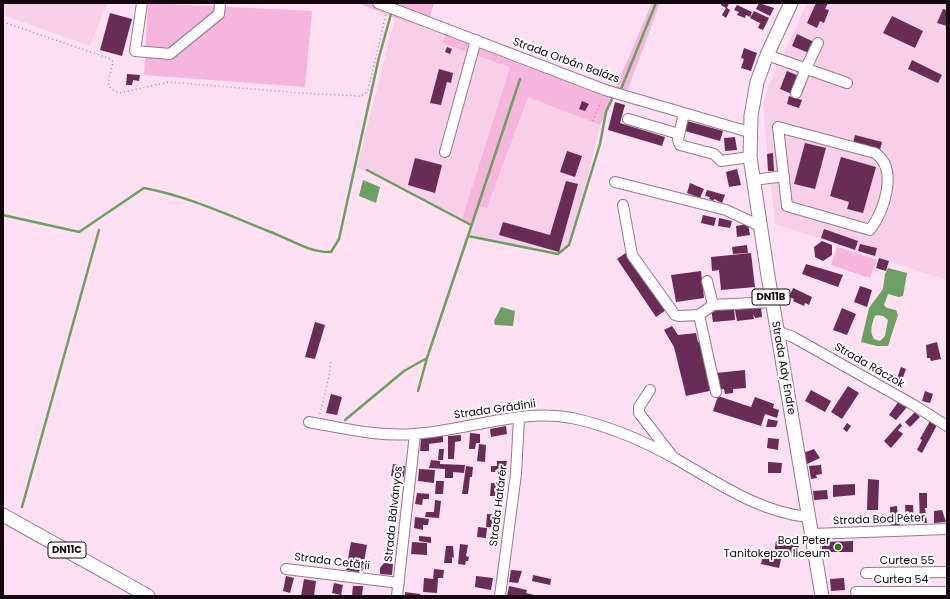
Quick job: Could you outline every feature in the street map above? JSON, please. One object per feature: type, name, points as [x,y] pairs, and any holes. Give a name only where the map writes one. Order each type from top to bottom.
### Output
[{"type":"main road","name":"Strada Ady Endre","points":[[791,3],[767,54],[757,82],[750,132],[750,157],[772,302],[822,596]]},
{"type":"main road","name":"DN11C","points":[[3,515],[148,596]]},
{"type":"street","points":[[142,3],[135,51],[170,54],[219,14],[220,3]]},
{"type":"street","name":"Strada Orbán Balázs","points":[[384,5],[402,7],[476,40],[606,90],[750,132]]},
{"type":"street","points":[[445,152],[476,40]]},
{"type":"street","points":[[796,93],[818,43]]},
{"type":"street","points":[[767,54],[847,83]]},
{"type":"street","points":[[684,113],[678,140],[680,145],[714,154],[721,160],[750,157]]},
{"type":"street","points":[[628,119],[679,134]]},
{"type":"street","points":[[778,127],[875,153],[884,161],[886,166],[886,194],[876,222],[870,230],[787,206],[784,176],[778,127]]},
{"type":"street","points":[[754,180],[784,176]]},
{"type":"street","points":[[615,182],[726,210],[760,226]]},
{"type":"street","points":[[623,205],[632,255],[675,315],[699,315],[713,305],[772,302]]},
{"type":"street","points":[[708,281],[713,305]]},
{"type":"street","points":[[699,315],[716,392]]},
{"type":"street","name":"Strada Ráczok","points":[[777,331],[800,340],[912,404],[947,426]]},
{"type":"street","points":[[650,390],[638,407],[638,413],[674,458]]},
{"type":"street","name":"Strada Grădinii","points":[[309,422],[370,433],[414,434],[548,415],[585,421],[628,436],[674,458],[743,498],[781,511],[808,517]]},
{"type":"street","name":"Strada Határér","points":[[500,596],[516,474],[519,418]]},
{"type":"street","name":"Strada Bálványos","points":[[396,596],[414,434]]},
{"type":"street","name":"Strada Bod Péter","points":[[812,534],[947,529]]},
{"type":"street","name":"Strada Cetății","points":[[286,569],[398,583]]},
{"type":"street","name":"Curtea 55","points":[[866,573],[947,572]]},
{"type":"street","name":"Curtea 54","points":[[856,592],[947,592]]},
{"type":"path","points":[[3,22],[111,59],[113,62],[108,83],[111,89],[119,92],[169,82],[300,93],[359,96],[365,94],[368,90],[384,5]]},
{"type":"path","points":[[593,121],[606,90]]},
{"type":"path","points":[[320,424],[321,408],[331,361]]},
{"type":"shaded area","points":[[3,3],[107,3],[90,46],[3,15]]},
{"type":"shaded area","points":[[148,3],[312,11],[305,87],[144,75]]},
{"type":"shaded area","points":[[358,3],[434,3],[430,17],[616,87],[652,3],[660,3],[627,92],[616,88],[600,125],[528,97],[487,208],[477,206],[472,224],[462,219],[510,67],[442,43],[445,34],[395,18]]},
{"type":"shaded area","points":[[807,3],[947,3],[947,280],[775,224],[763,107],[768,87]]},
{"type":"shaded area","points":[[395,18],[445,34],[443,43],[510,67],[462,219],[357,167]]},
{"type":"shaded area","points":[[528,97],[600,125],[572,241],[559,252],[468,236],[477,206],[487,208]]},
{"type":"shaded area","points":[[363,180],[380,187],[376,203],[359,196]]},
{"type":"shaded area","points":[[837,247],[877,260],[870,278],[831,265]]},
{"type":"shaded area","points":[[888,268],[907,273],[903,296],[899,297],[888,294],[884,305],[887,308],[896,310],[898,315],[888,346],[877,346],[861,342],[869,308],[883,289],[885,274]],"holes":[[[875,316],[883,316],[888,320],[885,336],[880,341],[874,339],[872,336],[872,328]]]},
{"type":"shaded area","points":[[501,307],[515,311],[513,326],[495,325],[494,321]]},
{"type":"building","points":[[722,3],[729,3],[727,8],[730,10],[726,18],[722,15],[726,8],[721,5]]},
{"type":"building","points":[[759,3],[774,8],[770,16],[756,9]]},
{"type":"building","points":[[816,3],[828,3],[825,9],[829,10],[824,23],[820,21],[817,28],[807,23]]},
{"type":"building","points":[[737,5],[752,12],[750,17],[746,15],[745,18],[737,15],[739,12],[734,10]]},
{"type":"building","points":[[943,9],[947,10],[947,26],[937,23]]},
{"type":"building","points":[[754,11],[769,18],[763,30],[758,28],[760,23],[750,18]]},
{"type":"building","points":[[110,13],[132,19],[122,56],[100,50]]},
{"type":"building","points":[[892,16],[923,31],[915,48],[883,33]]},
{"type":"building","points":[[797,34],[814,42],[809,53],[792,46]]},
{"type":"building","points":[[447,47],[452,49],[450,54],[445,52]]},
{"type":"building","points":[[744,48],[757,53],[751,71],[741,68],[744,59],[741,58]]},
{"type":"building","points":[[912,60],[942,75],[938,83],[908,69]]},
{"type":"building","points":[[439,69],[453,73],[451,83],[447,82],[441,105],[430,103]]},
{"type":"building","points":[[787,71],[799,76],[792,94],[780,89]]},
{"type":"building","points":[[127,74],[140,75],[139,81],[133,80],[132,85],[126,85]]},
{"type":"building","points":[[789,96],[802,100],[799,108],[787,104]]},
{"type":"building","points":[[582,101],[589,104],[585,111],[579,109]]},
{"type":"building","points":[[615,102],[625,105],[620,123],[665,137],[662,146],[608,130]]},
{"type":"building","points":[[687,121],[723,131],[720,141],[685,131]]},
{"type":"building","points":[[855,135],[882,142],[880,150],[853,143]]},
{"type":"building","points":[[735,137],[737,150],[725,151],[724,138]]},
{"type":"building","points":[[805,143],[826,148],[815,189],[794,184]]},
{"type":"building","points":[[567,151],[582,156],[575,177],[560,172]]},
{"type":"building","points":[[773,153],[774,171],[768,171],[767,154]]},
{"type":"building","points":[[841,157],[876,167],[863,213],[847,209],[849,202],[830,196]]},
{"type":"building","points":[[415,158],[442,165],[435,193],[408,185]]},
{"type":"building","points":[[737,169],[741,185],[729,187],[726,172]]},
{"type":"building","points":[[566,181],[578,184],[559,252],[499,235],[503,222],[550,235]]},
{"type":"building","points":[[690,183],[704,189],[700,198],[687,193]]},
{"type":"building","points":[[707,190],[725,195],[722,203],[714,199],[714,201],[709,199],[710,197],[705,196]]},
{"type":"building","points":[[703,215],[716,218],[714,226],[701,223]]},
{"type":"building","points":[[719,218],[732,221],[730,228],[718,226]]},
{"type":"building","points":[[748,224],[750,235],[737,237],[736,226]]},
{"type":"building","points":[[824,229],[858,241],[855,250],[821,238]]},
{"type":"building","points":[[822,241],[832,245],[832,255],[823,261],[815,257],[814,247]]},
{"type":"building","points":[[860,244],[877,248],[875,256],[858,251]]},
{"type":"building","points":[[747,245],[748,253],[733,254],[732,247]]},
{"type":"building","points":[[627,252],[666,310],[656,317],[617,259]]},
{"type":"building","points":[[751,253],[755,287],[721,290],[719,270],[712,271],[711,257]]},
{"type":"building","points":[[879,258],[889,261],[886,271],[876,268]]},
{"type":"building","points":[[806,264],[843,275],[838,287],[802,274]]},
{"type":"building","points":[[701,271],[704,298],[676,302],[671,275]]},
{"type":"building","points":[[860,286],[872,290],[867,307],[854,302]]},
{"type":"building","points":[[793,288],[812,297],[809,305],[805,303],[804,306],[793,301],[794,299],[789,297]]},
{"type":"building","points":[[734,306],[735,320],[713,322],[711,309]]},
{"type":"building","points":[[761,307],[762,317],[755,318],[753,314],[754,319],[737,321],[735,310]]},
{"type":"building","points":[[842,308],[856,314],[847,335],[833,330]]},
{"type":"building","points":[[315,322],[325,325],[315,359],[305,357]]},
{"type":"building","points":[[672,326],[678,335],[696,333],[698,342],[701,341],[714,390],[686,396],[674,347],[664,330]]},
{"type":"building","points":[[937,342],[941,359],[931,361],[930,358],[927,358],[926,345]]},
{"type":"building","points":[[901,367],[906,369],[901,383],[896,381]]},
{"type":"building","points":[[745,370],[746,388],[733,389],[733,393],[725,394],[724,389],[718,390],[716,373]]},
{"type":"building","points":[[848,386],[859,393],[842,419],[831,412]]},
{"type":"building","points":[[811,390],[831,401],[825,412],[805,401]]},
{"type":"building","points":[[925,391],[933,394],[930,403],[922,401]]},
{"type":"building","points":[[331,394],[342,397],[337,415],[326,413]]},
{"type":"building","points":[[718,396],[751,407],[755,397],[774,404],[773,408],[779,410],[777,418],[765,414],[761,426],[713,411]]},
{"type":"building","points":[[899,401],[907,407],[896,420],[889,415]]},
{"type":"building","points":[[915,412],[920,417],[910,427],[905,422]]},
{"type":"building","points":[[768,419],[778,421],[776,427],[766,427]]},
{"type":"building","points":[[930,421],[937,425],[922,453],[917,450],[922,440],[920,439]]},
{"type":"building","points":[[847,423],[851,426],[847,432],[843,429]]},
{"type":"building","points":[[900,423],[902,426],[898,430],[903,434],[891,448],[884,441]]},
{"type":"building","points":[[506,426],[507,434],[491,437],[490,429]]},
{"type":"building","points":[[470,433],[480,434],[480,443],[476,443],[475,449],[469,449]]},
{"type":"building","points":[[443,435],[443,442],[429,444],[429,451],[420,451],[421,439]]},
{"type":"building","points":[[461,435],[461,441],[455,442],[454,459],[448,459],[448,436]]},
{"type":"building","points":[[768,438],[779,439],[778,450],[767,448]]},
{"type":"building","points":[[479,444],[486,445],[485,462],[477,461]]},
{"type":"building","points":[[439,449],[444,449],[443,460],[438,460]]},
{"type":"building","points":[[814,449],[820,458],[805,465],[803,453]]},
{"type":"building","points":[[431,460],[440,461],[440,464],[465,465],[464,473],[453,472],[453,478],[445,478],[445,469],[429,468]]},
{"type":"building","points":[[497,461],[507,461],[505,472],[491,472],[491,466],[497,466]]},
{"type":"building","points":[[768,462],[782,463],[781,473],[768,473]]},
{"type":"building","points":[[393,464],[405,466],[404,477],[391,476]]},
{"type":"building","points":[[821,465],[822,474],[816,475],[817,478],[811,479],[809,466]]},
{"type":"building","points":[[466,466],[473,467],[472,477],[470,477],[468,494],[462,494]]},
{"type":"building","points":[[419,469],[435,470],[434,483],[418,481]]},
{"type":"building","points":[[868,479],[879,480],[878,510],[867,510]]},
{"type":"building","points":[[436,481],[444,481],[443,494],[435,494]]},
{"type":"building","points":[[491,483],[504,484],[503,496],[490,496]]},
{"type":"building","points":[[855,484],[855,495],[833,497],[833,485]]},
{"type":"building","points":[[827,490],[828,499],[814,500],[813,491]]},
{"type":"building","points":[[417,493],[429,494],[429,499],[423,499],[422,505],[415,504]]},
{"type":"building","points":[[919,493],[927,493],[927,508],[925,508],[927,523],[920,523]]},
{"type":"building","points":[[435,500],[441,501],[439,518],[425,517],[426,512],[434,512]]},
{"type":"building","points":[[905,505],[913,505],[914,522],[906,523]]},
{"type":"building","points":[[897,506],[900,525],[891,525],[890,507]]},
{"type":"building","points":[[942,510],[946,522],[934,523],[934,511]]},
{"type":"building","points":[[487,514],[500,515],[499,528],[486,527]]},
{"type":"building","points":[[415,517],[429,519],[428,525],[423,525],[423,530],[414,528]]},
{"type":"building","points":[[478,527],[487,528],[486,538],[477,537]]},
{"type":"building","points":[[419,536],[431,537],[431,543],[419,541]]},
{"type":"building","points":[[776,541],[799,543],[798,556],[774,553]]},
{"type":"building","name":"Bod Peter Tanitokepzo liceum","points":[[853,541],[853,552],[822,552],[822,542]]},
{"type":"building","points":[[351,542],[367,545],[362,573],[346,570]]},
{"type":"building","points":[[412,542],[427,543],[427,555],[411,554]]},
{"type":"building","points":[[460,544],[468,545],[466,556],[469,557],[465,565],[458,564]]},
{"type":"building","points":[[446,546],[453,546],[454,558],[452,557],[452,563],[444,563]]},
{"type":"building","points":[[763,555],[781,559],[779,568],[761,564]]},
{"type":"building","points":[[384,563],[393,564],[392,575],[380,574],[380,568]]},
{"type":"building","points":[[434,569],[444,570],[443,578],[438,578],[437,593],[423,592],[424,578],[433,579]]},
{"type":"building","points":[[511,570],[522,571],[518,583],[509,582]]},
{"type":"building","points":[[533,575],[551,579],[550,585],[532,581]]},
{"type":"building","points":[[286,576],[294,578],[290,593],[283,591]]},
{"type":"building","points":[[476,576],[493,578],[491,590],[475,587]]},
{"type":"building","points":[[844,578],[845,590],[831,591],[830,579]]},
{"type":"building","points":[[304,579],[316,581],[314,596],[301,596]]},
{"type":"building","points":[[334,583],[343,585],[341,595],[332,593]]},
{"type":"building","points":[[353,586],[363,586],[362,596],[352,595]]},
{"type":"building","points":[[509,586],[527,590],[526,593],[538,596],[507,596]]},
{"type":"building","points":[[405,592],[420,594],[420,596],[405,596]]},
{"type":"waterway","points":[[621,89],[656,3]]},
{"type":"waterway","points":[[3,215],[79,232],[144,188],[160,191],[207,206],[307,248],[323,252],[331,252],[339,239],[379,57],[391,14]]},
{"type":"waterway","points":[[468,236],[520,79]]},
{"type":"waterway","points":[[418,391],[427,358],[468,236],[558,254],[569,245],[600,144],[606,112],[612,99]]},
{"type":"waterway","points":[[367,170],[471,225]]},
{"type":"waterway","points":[[22,507],[99,230]]},
{"type":"waterway","points":[[345,420],[404,371],[427,358]]},
{"type":"place","name":"Bod Peter Tanitokepzo liceum","points":[[838,547]]}]
